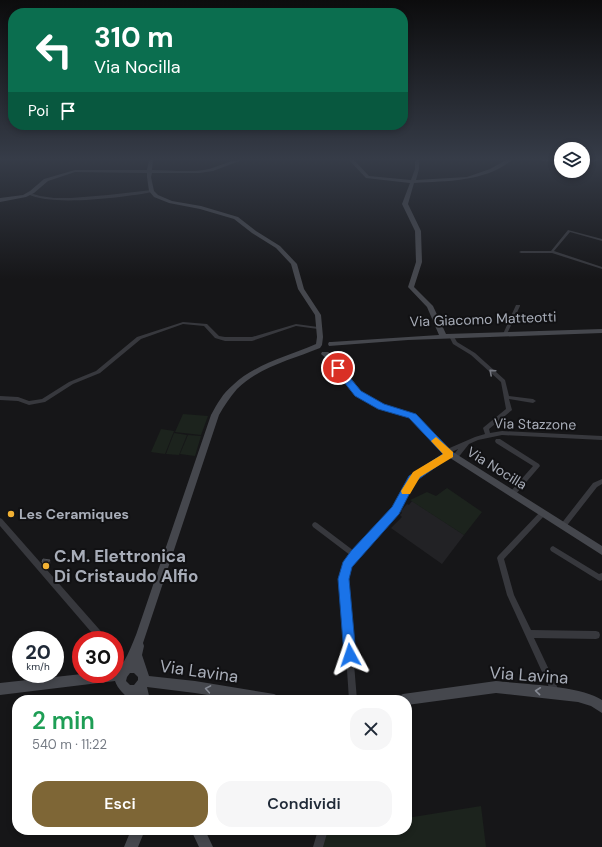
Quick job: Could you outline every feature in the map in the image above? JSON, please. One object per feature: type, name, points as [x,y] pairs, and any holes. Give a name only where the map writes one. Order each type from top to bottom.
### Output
[{"type":"street","points":[[165,200],[236,218],[254,232],[278,247],[294,264],[301,289],[318,315],[320,337],[329,351]]},
{"type":"street","points":[[406,200],[405,204],[418,231],[419,262],[411,287],[430,306],[447,336],[455,344],[474,354],[502,381],[508,412],[486,428],[488,435]]},
{"type":"street","points":[[552,252],[569,231],[602,240]]},
{"type":"street","points":[[521,252],[552,252],[602,268]]},
{"type":"street","points":[[505,334],[518,306]]},
{"type":"street","points":[[0,398],[18,399],[29,403],[43,401],[71,383],[98,372],[139,338],[183,323],[205,325],[217,337],[225,339],[252,339],[293,325],[318,328]]},
{"type":"street","name":"Via Giacomo Matteotti","points":[[329,351],[365,342],[447,336],[602,331]]},
{"type":"street","points":[[320,337],[318,350],[329,351]]},
{"type":"street","points":[[124,679],[141,636],[220,405],[231,390],[254,372],[266,365],[318,346],[329,351]]},
{"type":"street","points":[[296,355],[329,351]]},
{"type":"street","name":"Via Nocilla","points":[[329,351],[358,393],[381,407],[412,416],[450,454],[602,551]]},
{"type":"street","points":[[506,396],[533,401]]},
{"type":"street","name":"Via Stazzone","points":[[450,454],[468,442],[488,435],[502,433],[602,438]]},
{"type":"street","points":[[498,441],[537,466],[513,493]]},
{"type":"street","points":[[354,695],[344,579],[347,565],[354,554],[396,510],[412,478],[468,442]]},
{"type":"street","points":[[563,526],[595,485],[602,481]]},
{"type":"street","points":[[544,513],[500,558],[511,595],[556,693]]},
{"type":"street","points":[[0,521],[95,631]]},
{"type":"street","points":[[315,525],[354,554]]},
{"type":"street","points":[[553,549],[602,577]]},
{"type":"street","points":[[530,634],[596,635]]},
{"type":"street","points":[[141,636],[137,655],[142,678],[144,695]]},
{"type":"street","name":"Via Lavina","points":[[124,679],[134,667],[142,678],[244,695]]},
{"type":"street","points":[[124,679],[134,690],[142,678]]},
{"type":"street","points":[[124,679],[134,695]]},
{"type":"street","points":[[0,689],[72,682]]},
{"type":"street","name":"Via Lavina","points":[[412,699],[496,687],[556,693],[586,698],[602,707]]},
{"type":"street","points":[[132,847],[136,835]]},
{"type":"street","points":[[200,835],[206,847]]},
{"type":"street","points":[[318,847],[322,835]]},
{"type":"shaded area","points":[[183,414],[208,416],[201,435],[175,432]]},
{"type":"shaded area","points":[[161,429],[174,431],[165,454],[151,452]]},
{"type":"shaded area","points":[[174,433],[187,435],[179,455],[166,454]]},
{"type":"shaded area","points":[[188,435],[201,436],[195,456],[180,454]]},
{"type":"shaded area","points":[[447,488],[482,512],[464,535],[410,500],[427,492],[436,496]]},
{"type":"shaded area","points":[[412,501],[464,535],[442,564],[391,528],[402,517],[400,515],[402,513],[401,511]]},
{"type":"shaded area","points":[[481,806],[486,847],[321,847],[324,835],[412,835],[412,817]]},
{"type":"building","points":[[43,559],[50,560],[46,566],[42,562]]},
{"type":"slow traffic","points":[[406,491],[412,478],[450,454],[436,441]]},
{"type":"place","name":"Les Ceramiques","points":[[11,514]]},
{"type":"place","name":"C.M. Elettronica Di Cristaudo Alfio","points":[[46,566]]},
{"type":"route","points":[[338,368],[354,390],[381,407],[404,412],[412,416],[442,448],[450,454],[412,478],[399,506],[354,554],[347,565],[344,579],[350,655]]}]
